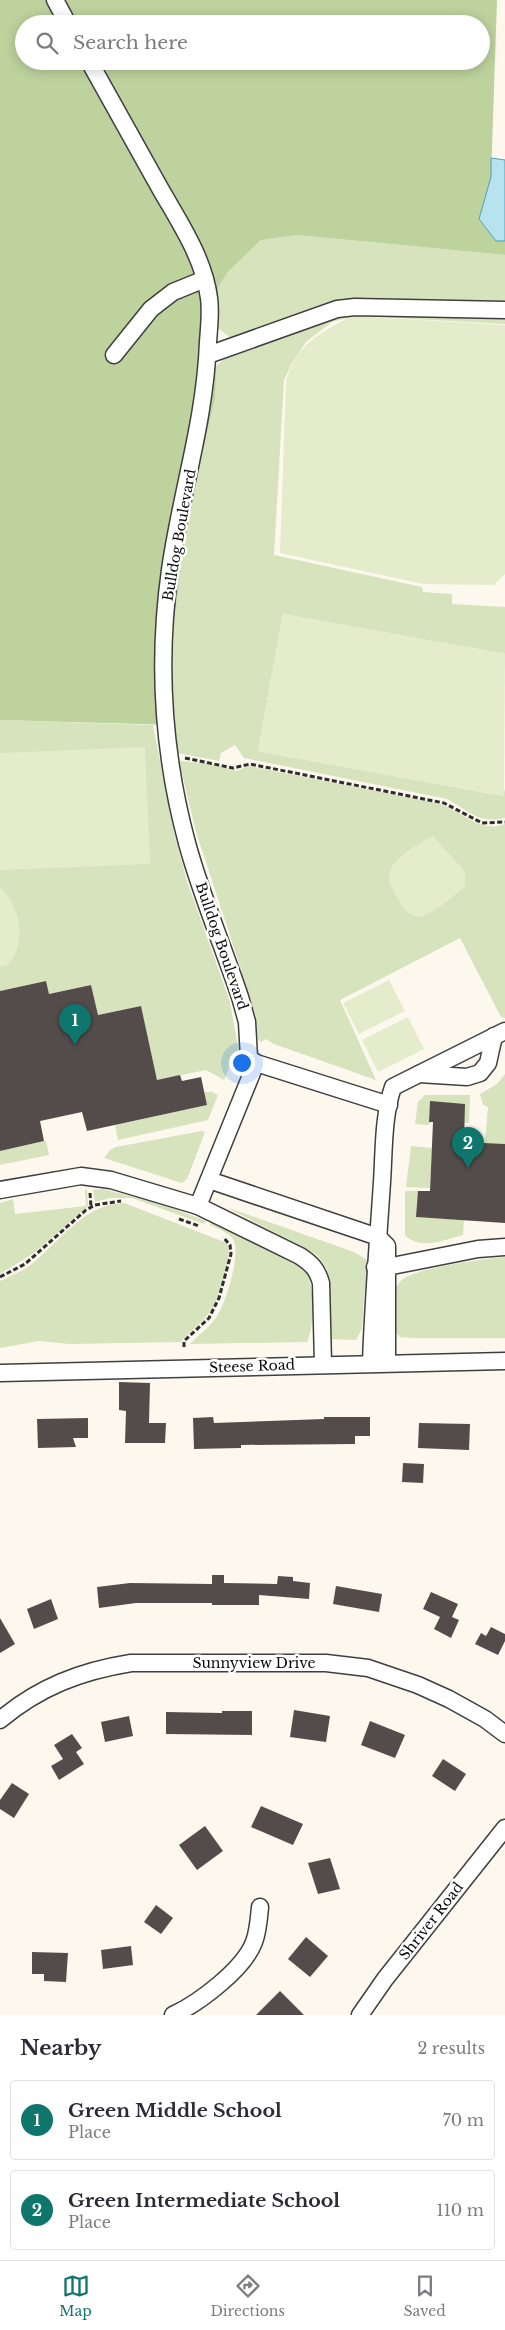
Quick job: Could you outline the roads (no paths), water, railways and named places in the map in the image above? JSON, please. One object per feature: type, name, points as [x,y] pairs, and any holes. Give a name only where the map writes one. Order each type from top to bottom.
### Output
[{"type":"street","points":[[55,0],[63,15]]},
{"type":"street","name":"Bulldog Boulevard","points":[[94,70],[179,222],[202,268],[210,298],[207,378],[199,432],[182,501],[170,571],[162,690],[170,757],[188,845],[240,997],[247,1022],[252,1060]]},
{"type":"street","points":[[114,355],[151,309],[173,292],[205,279]]},
{"type":"street","points":[[208,355],[337,309],[355,306],[505,310]]},
{"type":"street","points":[[377,1241],[389,1105],[393,1087],[500,1034]]},
{"type":"street","points":[[416,1074],[467,1076],[480,1073],[488,1063],[500,1034]]},
{"type":"street","points":[[198,1206],[252,1060],[389,1105]]},
{"type":"street","points":[[0,1190],[82,1176],[111,1180],[198,1206],[300,1256],[318,1272],[320,1283],[322,1364]]},
{"type":"street","points":[[208,1180],[387,1246],[381,1267],[379,1363]]},
{"type":"street","points":[[381,1267],[478,1249],[505,1247]]},
{"type":"street","name":"Steese Road","points":[[0,1373],[505,1361]]},
{"type":"street","name":"Sunnyview Drive","points":[[0,1720],[21,1703],[48,1687],[73,1676],[100,1668],[131,1663],[326,1663],[368,1668],[418,1685],[478,1715],[505,1734]]},
{"type":"street","name":"Shriver Road","points":[[360,2015],[385,1979],[505,1828]]},
{"type":"street","points":[[173,2015],[205,1996],[224,1980],[241,1961],[254,1943],[260,1907]]},
{"type":"water","points":[[491,158],[505,160],[505,241],[496,241],[479,219],[491,177]]},
{"type":"place","name":"Green Middle School","points":[[75,1045]]},
{"type":"place","name":"Green Intermediate School","points":[[468,1168]]}]
